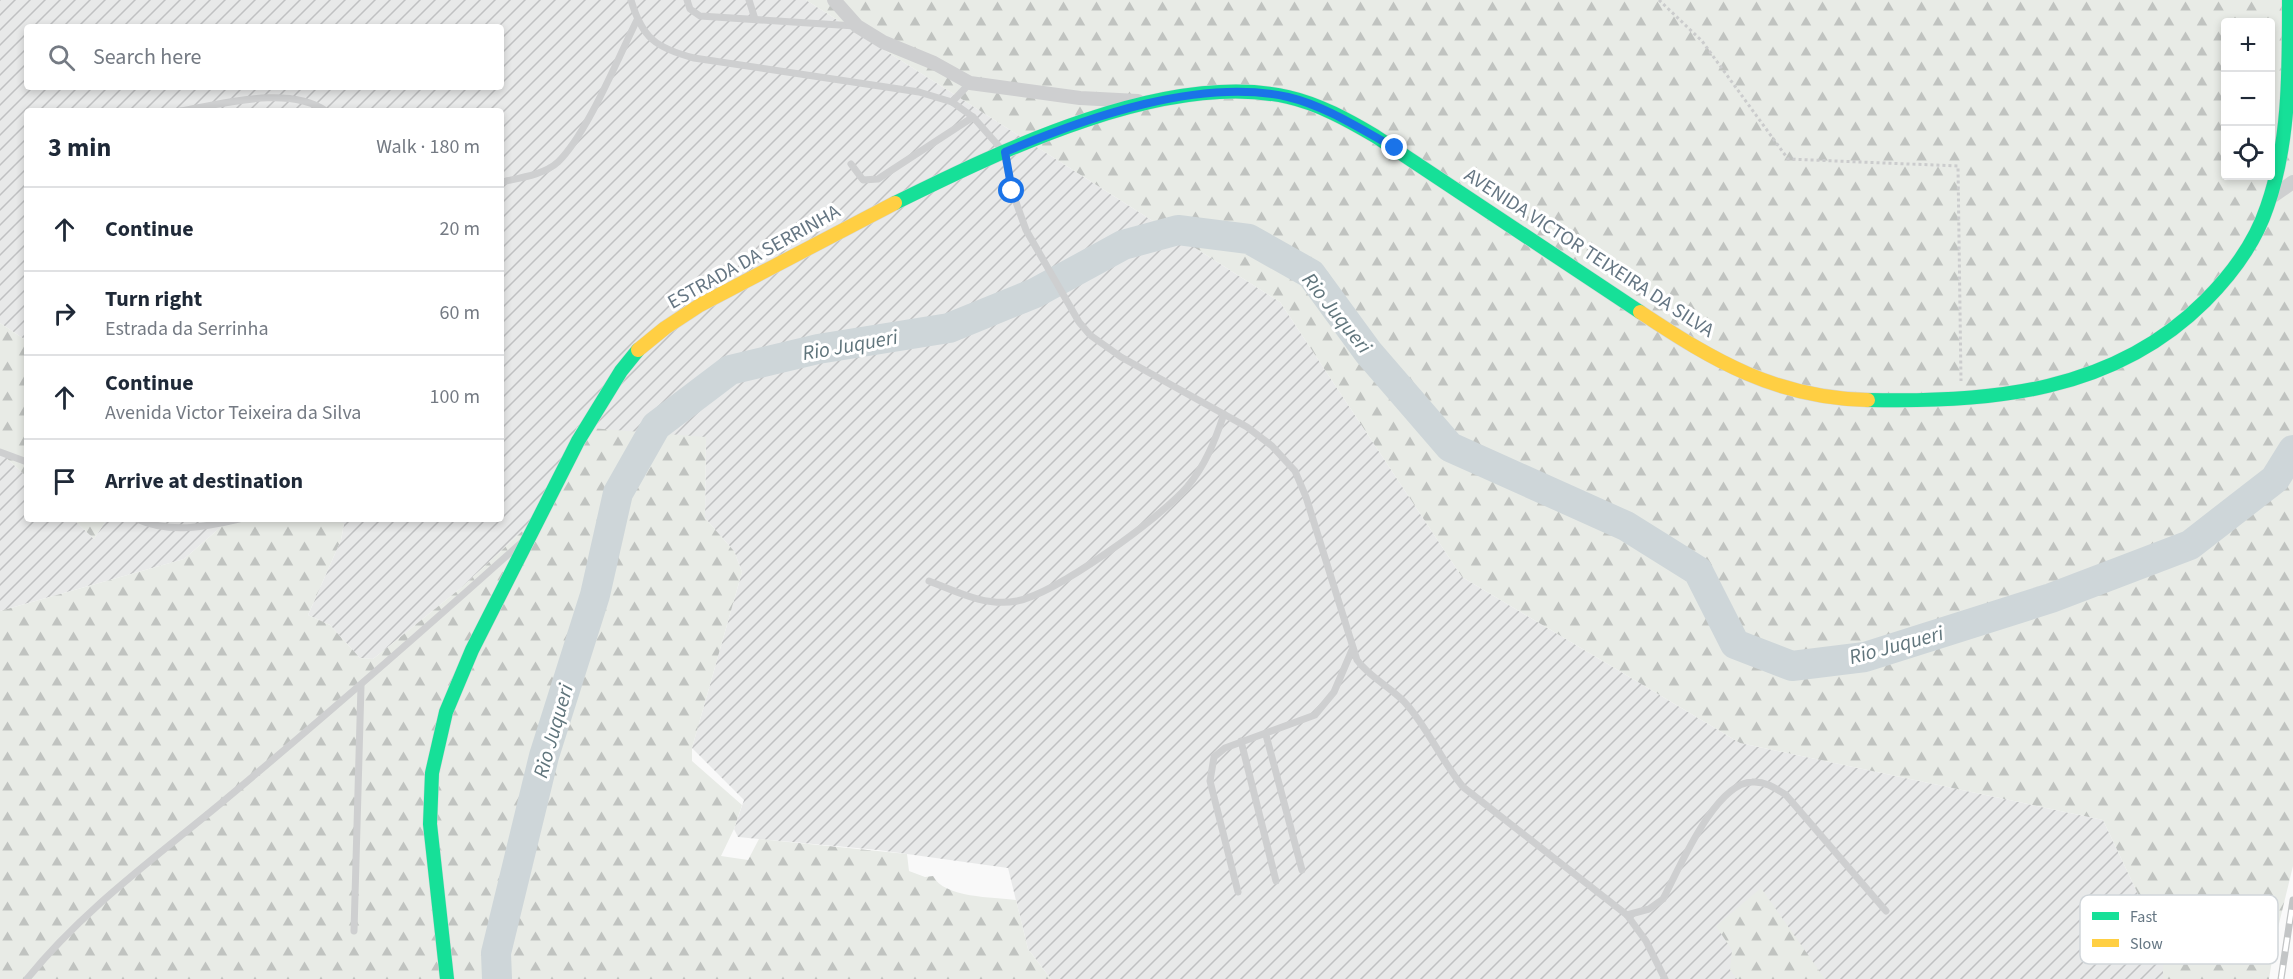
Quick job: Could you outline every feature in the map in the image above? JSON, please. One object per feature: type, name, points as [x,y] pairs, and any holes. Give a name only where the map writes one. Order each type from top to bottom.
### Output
[{"type":"street","points":[[834,0],[857,26],[883,42],[934,63],[970,83],[1080,98],[1158,103]]},
{"type":"street","name":"AVENIDA VICTOR TEIXEIRA DA SILVA","points":[[1158,103],[1202,94],[1250,92],[1289,97],[1333,114],[1395,148],[1647,318],[1757,379],[1793,393],[1829,400],[1961,398],[2038,391],[2089,378],[2130,360],[2161,341],[2196,312],[2229,276],[2258,231],[2270,198],[2282,127],[2289,62],[2289,0]]},
{"type":"street","name":"ESTRADA DA SERRINHA","points":[[447,979],[432,847],[431,777],[436,743],[473,648],[534,532],[584,425],[632,356],[657,335],[735,286],[932,184],[1070,125],[1158,103]]},
{"type":"street","points":[[2270,198],[2293,182]]},
{"type":"lane","points":[[631,0],[637,20],[648,38],[669,51],[694,58],[869,82],[919,92],[952,102],[973,117],[1005,152],[1018,209],[1040,257],[1079,322],[1113,352],[1224,414],[1272,446],[1295,471],[1306,497],[1352,650],[1363,669],[1400,697],[1409,707],[1443,763],[1463,787],[1627,915],[1646,941],[1665,979]]},
{"type":"lane","points":[[687,0],[690,9],[700,16],[857,26]]},
{"type":"lane","points":[[749,0],[755,19]]},
{"type":"lane","points":[[504,181],[540,172],[557,164],[574,141],[637,20]]},
{"type":"lane","points":[[952,102],[970,83]]},
{"type":"lane","points":[[201,108],[285,96],[308,101],[321,108]]},
{"type":"lane","points":[[851,164],[863,180],[878,179],[973,117]]},
{"type":"lane","points":[[929,581],[982,602],[1016,601],[1053,588],[1113,547],[1186,488],[1205,463],[1224,414]]},
{"type":"lane","points":[[0,452],[24,461]]},
{"type":"lane","points":[[147,522],[168,528],[199,528],[225,522]]},
{"type":"lane","points":[[27,979],[53,947],[103,901],[361,686],[534,532]]},
{"type":"lane","points":[[1238,892],[1210,781],[1214,757],[1225,748],[1241,741],[1266,735],[1315,715],[1335,692],[1352,650]]},
{"type":"lane","points":[[354,931],[361,686]]},
{"type":"lane","points":[[1266,735],[1302,870]]},
{"type":"lane","points":[[1241,741],[1276,881]]},
{"type":"lane","points":[[1627,915],[1649,909],[1663,899],[1715,806],[1732,788],[1750,781],[1768,784],[1786,795],[1886,911]]},
{"type":"path","points":[[1659,0],[1702,41],[1788,159],[1958,166],[1961,398]]},
{"type":"shaded area","points":[[0,0],[806,0],[1280,302],[1462,577],[1740,743],[2103,820],[2138,895],[2080,895],[2080,964],[2163,964],[2163,979],[1051,979],[1028,949],[1008,868],[878,850],[738,837],[734,829],[744,800],[692,748],[742,572],[734,551],[705,518],[706,438],[533,521],[462,587],[373,659],[360,658],[330,625],[308,615],[341,540],[344,524],[333,522],[504,522],[504,108],[24,108],[24,339],[0,323]]},
{"type":"shaded area","points":[[0,452],[24,474],[24,522],[76,522],[94,539],[105,522],[227,522],[184,559],[0,611]]},
{"type":"green space","points":[[806,0],[2293,0],[2293,866],[2278,928],[2278,895],[2138,895],[2103,820],[1740,743],[1462,577],[1280,302]]},
{"type":"green space","points":[[0,323],[24,339],[24,474],[0,452]]},
{"type":"green space","points":[[577,427],[706,437],[705,518],[734,551],[742,572],[692,748],[692,761],[742,805],[721,856],[748,860],[759,839],[907,854],[909,871],[925,877],[933,876],[947,889],[970,895],[1016,900],[1028,949],[1051,979],[0,979],[0,611],[184,559],[227,522],[337,522],[344,523],[341,540],[308,615],[330,625],[360,658],[373,659],[462,587],[533,521]]},
{"type":"green space","points":[[76,522],[105,522],[94,539]]},
{"type":"green space","points":[[1761,888],[1825,979],[1737,979],[1730,970],[1732,950],[1716,926]]},
{"type":"green space","points":[[2163,964],[2271,964],[2269,979],[2163,979]]},
{"type":"waterway","name":"Rio Juqueri","points":[[497,979],[496,953],[544,756],[595,595],[618,493],[656,426],[730,370],[818,349],[949,328],[1035,293],[1123,245],[1178,230],[1249,239],[1311,274],[1368,352],[1450,447],[1626,526],[1698,571],[1735,644],[1792,666],[1865,657],[2051,598],[2190,545],[2275,479],[2293,450]]},
{"type":"railway","points":[[2281,979],[2293,900]]},
{"type":"traffic: fast","points":[[1868,400],[1960,399],[2048,386],[2091,373],[2131,355],[2169,332],[2205,301],[2233,269],[2249,245],[2262,220],[2275,182],[2287,105],[2289,0]]},
{"type":"traffic: fast","points":[[895,203],[1034,139],[1086,120],[1139,105],[1191,95],[1241,92],[1288,97],[1322,108],[1375,136],[1640,312]]},
{"type":"traffic: fast","points":[[447,979],[430,824],[432,773],[446,712],[472,650],[578,441],[621,371],[638,350]]},
{"type":"traffic: slow","points":[[638,350],[665,328],[700,305],[895,203]]},
{"type":"traffic: slow","points":[[1640,312],[1694,346],[1747,374],[1804,392],[1835,398],[1868,400]]},
{"type":"route","points":[[1012,191],[1005,152],[1070,125],[1118,111],[1202,94],[1250,92],[1289,97],[1333,114],[1395,148]]}]
